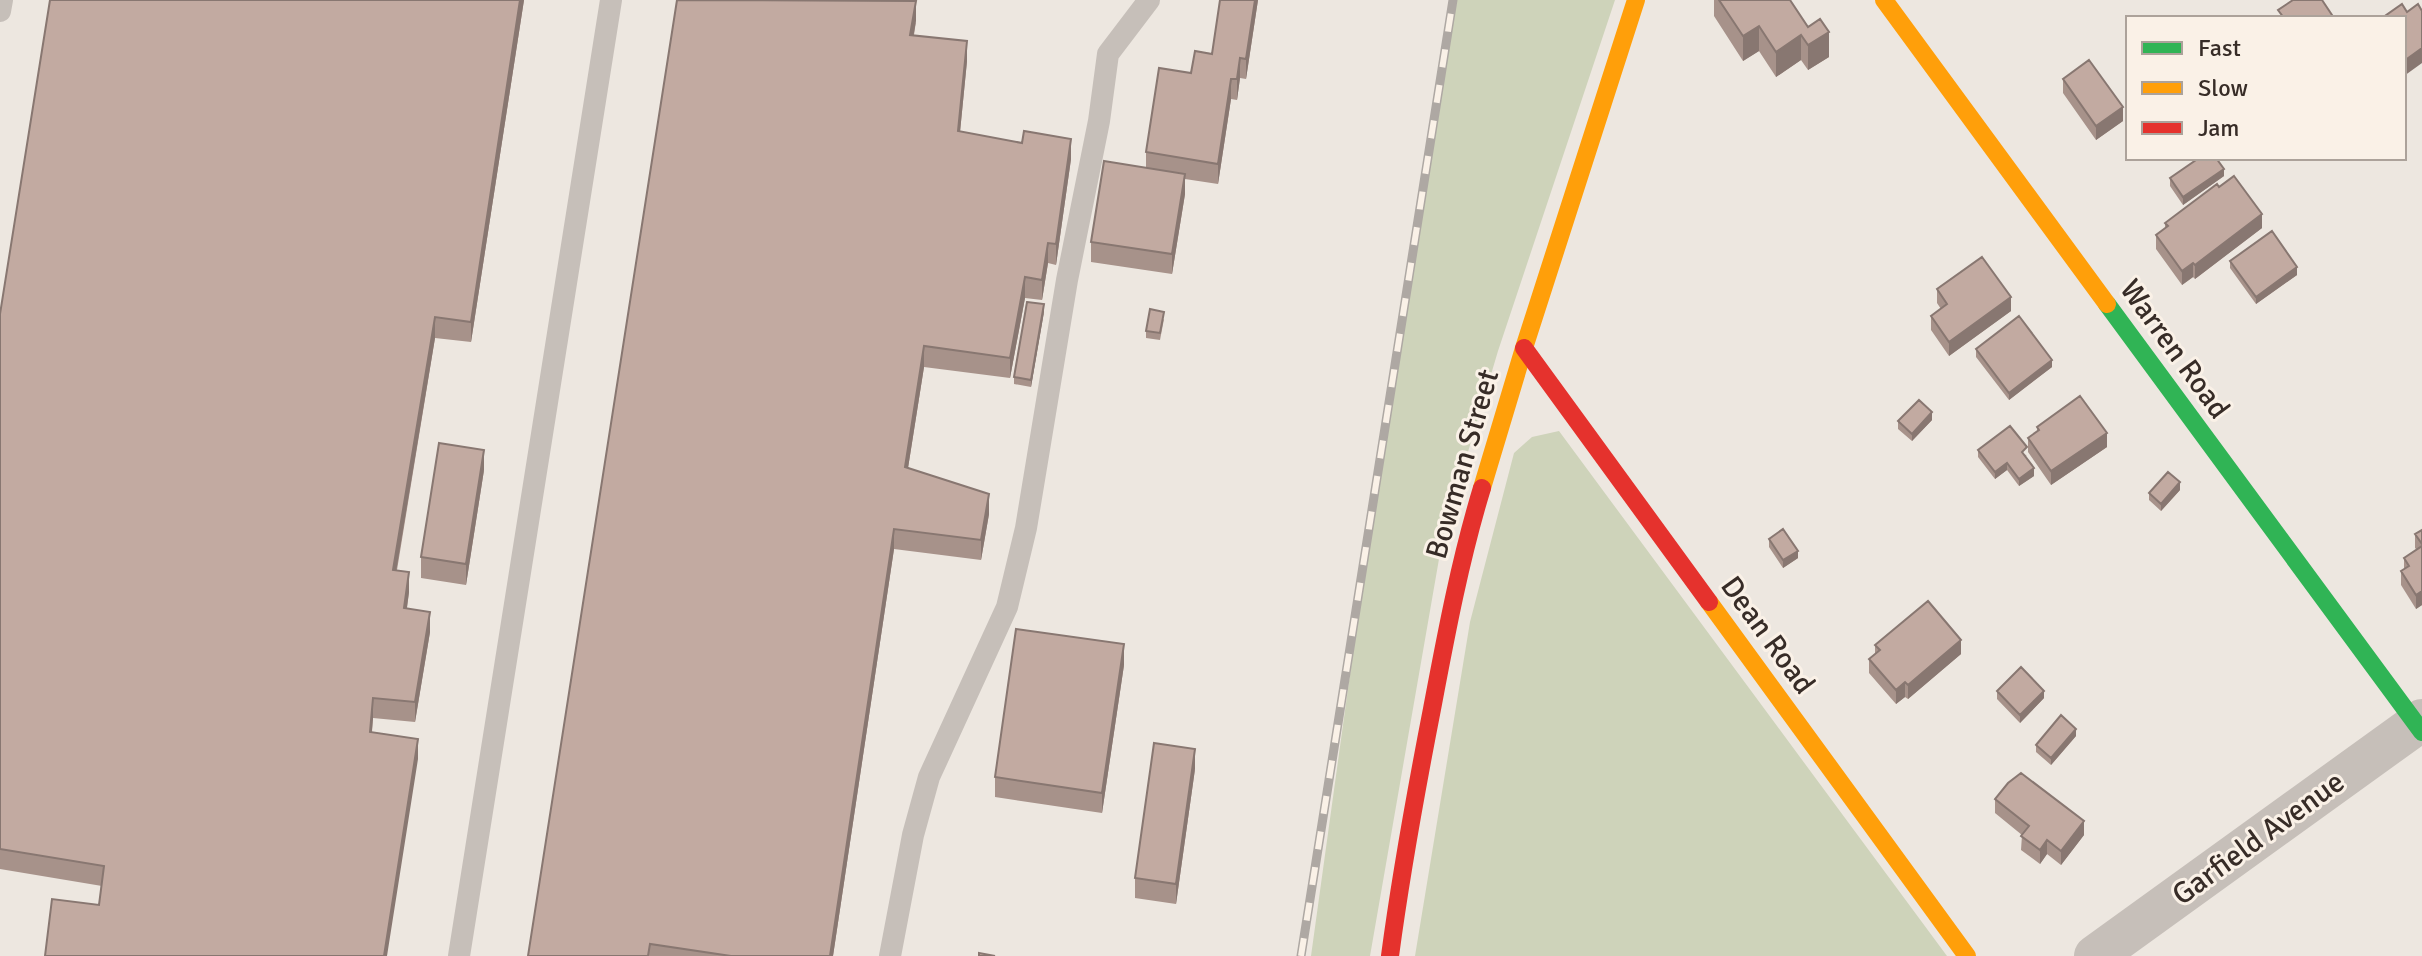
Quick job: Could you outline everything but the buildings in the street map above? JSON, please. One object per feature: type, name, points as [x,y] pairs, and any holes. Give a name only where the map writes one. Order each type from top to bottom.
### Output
[{"type":"street","name":"Bowman Street","points":[[1390,956],[1403,861],[1469,531],[1524,348],[1636,0]]},
{"type":"street","name":"Warren Road","points":[[1884,0],[2420,726]]},
{"type":"street","name":"Dean Road","points":[[1524,348],[1967,956]]},
{"type":"street","name":"Garfield Avenue","points":[[2095,956],[2420,726]]},
{"type":"lane","points":[[0,11],[2,0]]},
{"type":"lane","points":[[459,956],[611,0]]},
{"type":"lane","points":[[890,956],[913,835],[929,777],[1007,607],[1026,528],[1067,280],[1099,121],[1108,54],[1149,0]]},
{"type":"green space","points":[[1457,0],[1615,0],[1498,351],[1443,536],[1370,956],[1311,956],[1384,429]]},
{"type":"green space","points":[[1559,431],[1947,956],[1415,956],[1470,622],[1514,453],[1532,437]]},
{"type":"railway","points":[[1301,956],[1453,0]]},
{"type":"traffic: fast","points":[[2107,304],[2422,732]]},
{"type":"traffic: slow","points":[[1482,488],[1636,0]]},
{"type":"traffic: slow","points":[[1884,0],[2107,304]]},
{"type":"traffic: slow","points":[[1709,602],[1967,956]]},
{"type":"traffic: jam","points":[[1524,348],[1709,602]]},
{"type":"traffic: jam","points":[[1390,956],[1409,832],[1443,653],[1460,570],[1482,488]]}]
